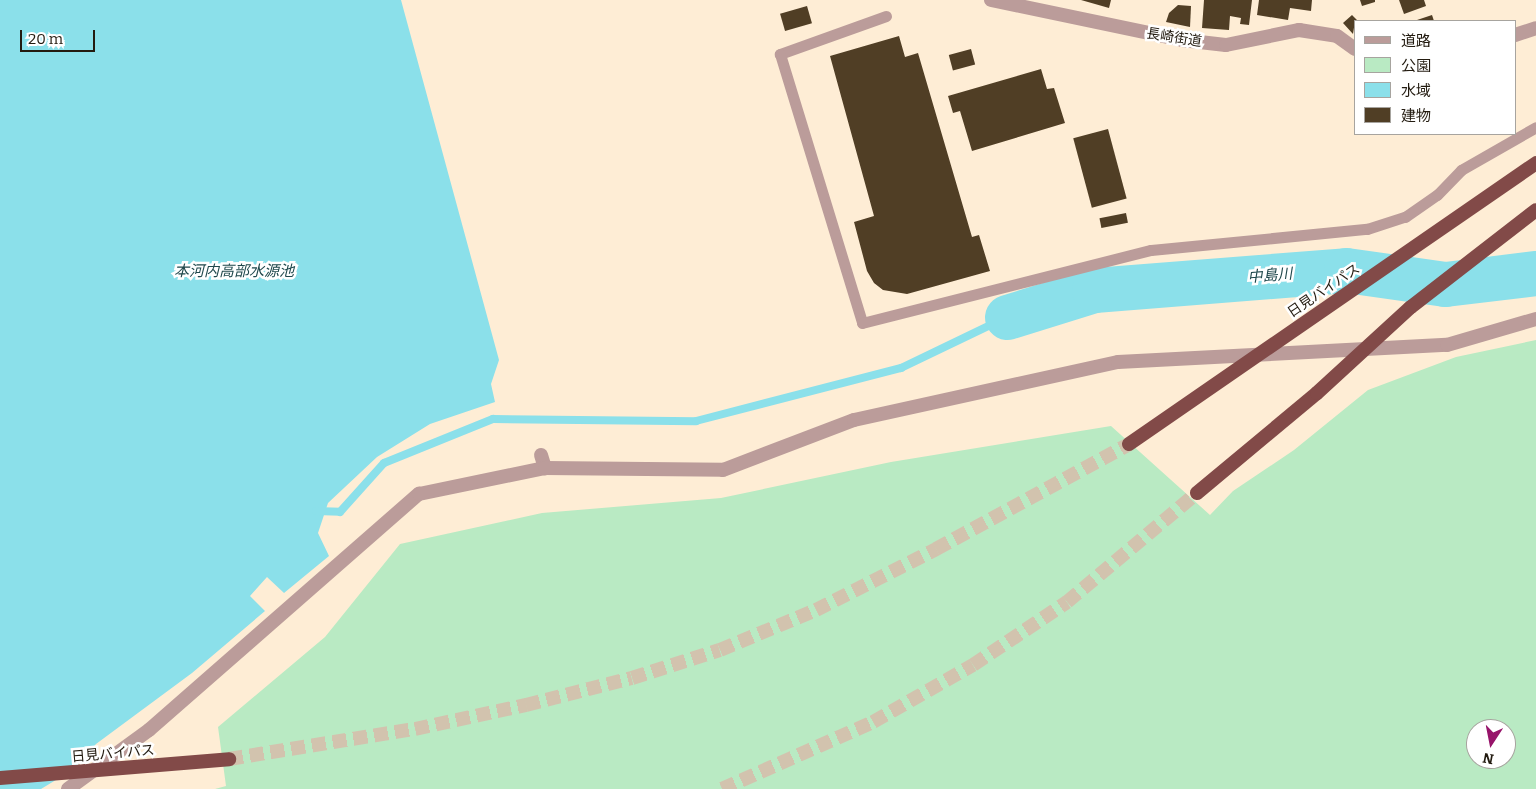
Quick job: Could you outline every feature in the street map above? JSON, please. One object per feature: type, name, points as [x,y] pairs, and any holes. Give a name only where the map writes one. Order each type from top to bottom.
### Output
[{"type":"highway","name":"日見バイパス","points":[[1129,444],[1536,163]]},
{"type":"highway","points":[[1197,493],[1317,393],[1411,307],[1536,210]]},
{"type":"highway","name":"日見バイパス","points":[[0,778],[229,759]]},
{"type":"street","name":"長崎街道","points":[[991,0],[1182,40],[1226,46],[1298,30],[1337,36],[1354,48]]},
{"type":"street","points":[[1516,35],[1536,28]]},
{"type":"street","points":[[68,789],[149,730],[419,494],[543,462],[723,470],[854,420],[1118,362],[1447,345],[1536,319]]},
{"type":"lane","points":[[886,16],[780,54],[862,323],[1151,250],[1376,226],[1405,218],[1437,195],[1461,170],[1536,127]]},
{"type":"green space","points":[[1536,340],[1536,789],[215,789],[226,786],[218,727],[325,637],[400,544],[542,513],[721,498],[891,462],[1111,426],[1210,515],[1233,491],[1294,450],[1368,390],[1456,357]]},
{"type":"water","name":"本河内高部水源池","points":[[0,0],[401,0],[499,360],[491,384],[495,402],[430,424],[377,457],[328,503],[318,533],[329,556],[284,593],[267,577],[250,596],[265,611],[192,673],[96,744],[74,769],[41,789],[0,789]]},
{"type":"building","points":[[1081,0],[1111,0],[1109,8]]},
{"type":"building","points":[[1204,0],[1252,0],[1249,25],[1240,24],[1241,18],[1230,16],[1229,30],[1202,28]]},
{"type":"building","points":[[1259,0],[1312,0],[1311,11],[1290,8],[1288,20],[1257,15]]},
{"type":"building","points":[[1360,0],[1375,0],[1375,2],[1362,6]]},
{"type":"building","points":[[1399,0],[1424,0],[1426,6],[1404,14]]},
{"type":"building","points":[[1178,5],[1191,6],[1190,27],[1166,22],[1169,13]]},
{"type":"building","points":[[807,6],[812,23],[785,31],[780,14]]},
{"type":"building","points":[[1352,15],[1357,20],[1354,20],[1353,34],[1343,23]]},
{"type":"building","points":[[1432,15],[1434,20],[1417,20]]},
{"type":"building","points":[[899,36],[905,57],[918,53],[972,237],[979,235],[990,271],[907,294],[883,290],[874,283],[867,271],[854,222],[874,216],[830,56]]},
{"type":"building","points":[[971,49],[975,64],[953,70],[949,55]]},
{"type":"building","points":[[1041,69],[1047,89],[1054,88],[1065,123],[972,151],[960,111],[953,113],[948,96]]},
{"type":"building","points":[[1108,129],[1127,199],[1092,208],[1073,138]]},
{"type":"building","points":[[1126,213],[1128,223],[1101,228],[1099,218]]},
{"type":"waterway","name":"中島川","points":[[1007,317],[1094,290],[1346,270],[1445,284],[1536,273]]},
{"type":"waterway","points":[[316,511],[340,512],[384,463],[493,419],[696,421],[901,368],[1007,317]]},
{"type":"tunnel","points":[[229,759],[415,729],[526,705],[632,678],[720,650],[816,610],[936,549],[1129,444]]},
{"type":"tunnel","points":[[722,789],[873,722],[973,665],[1067,602],[1197,493]]}]
